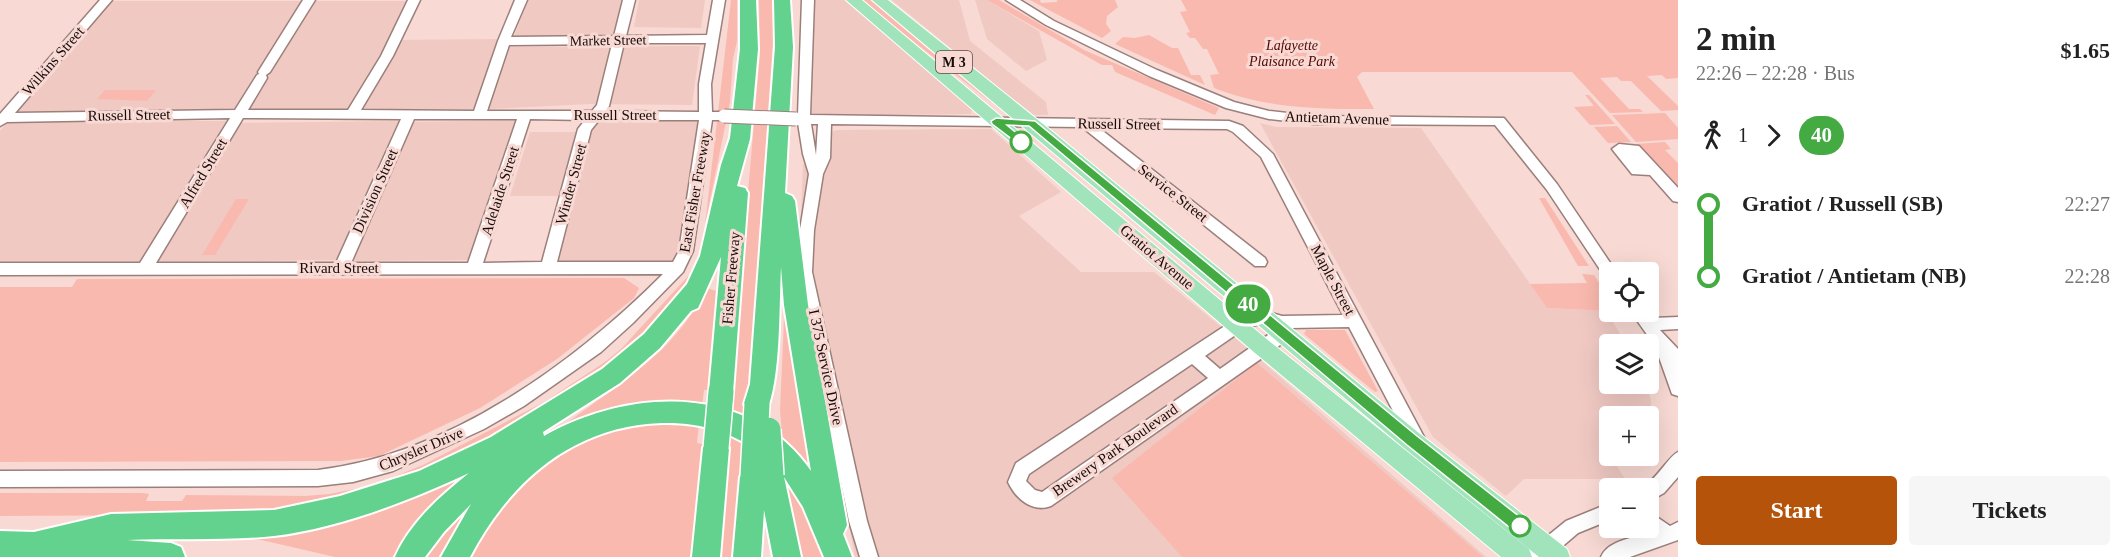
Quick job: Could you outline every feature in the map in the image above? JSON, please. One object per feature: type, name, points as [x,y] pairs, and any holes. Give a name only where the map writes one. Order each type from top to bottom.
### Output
[{"type":"highway","name":"Fisher Freeway","points":[[706,557],[741,165],[740,138],[749,49],[748,0]]},
{"type":"highway","points":[[747,557],[762,476],[762,397],[784,47],[782,0]]},
{"type":"highway","points":[[410,555],[438,518],[465,492],[644,356],[680,319],[689,305],[711,256],[730,165],[740,138]]},
{"type":"highway","points":[[777,163],[787,208],[796,305],[838,556]]},
{"type":"highway","points":[[34,544],[111,527],[274,523],[340,509],[425,481],[492,449],[611,376],[652,341],[696,289]]},
{"type":"highway","points":[[455,557],[480,511],[509,477],[538,453],[568,435],[595,424],[639,413],[663,412],[700,415],[727,422],[760,438],[776,449],[809,492],[838,556]]},
{"type":"highway","points":[[762,476],[787,557]]},
{"type":"highway","points":[[0,544],[34,544],[171,557]]},
{"type":"main road","name":"Gratiot Avenue","points":[[853,0],[1240,323],[1272,333]]},
{"type":"main road","name":"Gratiot Avenue","points":[[879,0],[1031,123],[1175,245],[1520,557]]},
{"type":"main road","points":[[1000,122],[1120,217],[1144,233],[1175,245]]},
{"type":"main road","points":[[1272,333],[1329,395],[1375,428],[1417,444],[1547,554]]},
{"type":"street","name":"Wilkins Street","points":[[1,119],[106,0]]},
{"type":"street","name":"Alfred Street","points":[[145,268],[309,0]]},
{"type":"street","points":[[352,114],[387,56],[414,0]]},
{"type":"street","points":[[479,115],[504,41],[521,0]]},
{"type":"street","name":"Winder Street","points":[[548,268],[585,129],[603,106],[628,0]]},
{"type":"street","name":"East Fisher Freeway","points":[[678,268],[686,251],[706,127],[705,84],[719,0]]},
{"type":"street","name":"I 375 Service Drive","points":[[808,0],[800,119],[809,159],[816,174]]},
{"type":"street","name":"Antietam Avenue","points":[[1012,0],[1050,23],[1130,62],[1225,103],[1255,112],[1314,120],[1499,121],[1552,187],[1603,262]]},
{"type":"street","name":"Market Street","points":[[504,41],[712,39]]},
{"type":"street","name":"Russell Street","points":[[1,119],[239,114],[706,115],[825,121],[1229,125]]},
{"type":"street","name":"Division Street","points":[[341,268],[410,114]]},
{"type":"street","name":"Adelaide Street","points":[[474,268],[525,115]]},
{"type":"street","name":"I 375 Service Drive","points":[[825,121],[823,158],[816,174],[807,230],[806,272],[856,510],[869,557]]},
{"type":"street","name":"Service Street","points":[[1085,123],[1260,262]]},
{"type":"street","name":"Maple Street","points":[[1229,125],[1238,129],[1266,154],[1417,444]]},
{"type":"street","points":[[1653,170],[1678,197]]},
{"type":"street","name":"Rivard Street","points":[[0,269],[678,268]]},
{"type":"street","name":"Chrysler Drive","points":[[0,479],[318,478],[353,474],[393,463],[478,424],[558,374],[628,319],[678,268]]},
{"type":"street","points":[[1659,320],[1678,323]]},
{"type":"street","points":[[1272,333],[1354,321]]},
{"type":"street","name":"Brewery Park Boulevard","points":[[1240,323],[1022,470],[1017,482],[1031,498],[1038,501],[1045,500],[1218,377],[1272,333]]},
{"type":"street","points":[[1659,340],[1678,360]]},
{"type":"street","points":[[1659,342],[1678,389]]},
{"type":"street","points":[[1192,354],[1218,377]]},
{"type":"street","points":[[1659,487],[1676,470]]},
{"type":"street","points":[[1547,554],[1572,526],[1599,515]]},
{"type":"street","points":[[1659,526],[1673,534]]},
{"type":"street","points":[[1610,557],[1673,534]]},
{"type":"shaded area","points":[[528,0],[624,0],[614,38],[513,39]]},
{"type":"shaded area","points":[[639,0],[705,0],[701,28],[634,27]]},
{"type":"shaded area","points":[[813,0],[844,0],[972,109],[971,114],[809,116]]},
{"type":"shaded area","points":[[892,0],[959,0],[970,41],[1046,102],[1048,115],[1032,115]]},
{"type":"shaded area","points":[[975,0],[987,0],[1039,31],[1047,60],[1026,71],[987,39]]},
{"type":"shaded area","points":[[110,1],[413,1],[395,40],[497,39],[495,47],[700,46],[692,105],[590,104],[468,110],[370,109],[13,117]]},
{"type":"shaded area","points":[[518,120],[471,260],[353,261],[413,122]]},
{"type":"shaded area","points":[[8,121],[232,121],[148,262],[0,262],[0,131]]},
{"type":"shaded area","points":[[400,121],[337,260],[151,262],[237,123]]},
{"type":"shaded area","points":[[591,121],[702,121],[675,262],[553,261]]},
{"type":"shaded area","points":[[1260,123],[1276,127],[1421,128],[1547,308],[1599,311],[1599,322],[1613,322],[1620,334],[1599,334],[1599,394],[1649,394],[1651,400],[1651,406],[1599,406],[1599,466],[1617,466],[1624,478],[1524,479],[1506,496],[1433,437]]},
{"type":"shaded area","points":[[991,129],[1061,192],[1019,216],[1081,272],[1154,272],[1241,343],[1486,557],[855,557],[799,270],[803,164],[830,162],[832,132],[837,130]]},
{"type":"shaded area","points":[[530,132],[577,132],[558,196],[510,196]]},
{"type":"green space","points":[[731,0],[737,0],[737,41],[733,59],[730,102],[705,225]]},
{"type":"green space","points":[[759,0],[772,0],[774,26],[747,421],[729,414],[760,53]]},
{"type":"green space","points":[[861,0],[870,0],[993,104]]},
{"type":"green space","points":[[987,0],[999,0],[1084,50],[1219,108],[1215,115],[1115,72],[1112,65],[1102,65]]},
{"type":"green space","points":[[1030,0],[1040,0],[1041,3],[1057,2],[1057,0],[1115,0],[1118,7],[1107,16],[1106,24],[1111,31],[1102,38]]},
{"type":"green space","name":"Lafayette Plaisance Park","points":[[1181,0],[1678,0],[1678,78],[1666,79],[1662,75],[1647,76],[1678,106],[1678,110],[1661,111],[1631,81],[1621,81],[1617,77],[1600,78],[1629,109],[1640,109],[1643,112],[1610,113],[1572,72],[1362,72],[1357,77],[1374,109],[1313,108],[1254,100],[1214,88],[1210,75],[1219,74],[1207,49],[1203,49],[1195,38],[1190,38],[1186,33],[1190,32],[1180,12],[1187,11]]},
{"type":"green space","points":[[1149,35],[1172,48],[1178,48],[1191,75],[1200,75],[1205,85],[1115,44],[1123,37],[1135,38]]},
{"type":"green space","points":[[105,90],[156,90],[147,101],[97,99]]},
{"type":"green space","points":[[1585,95],[1589,95],[1615,124],[1590,125],[1574,107],[1594,106]]},
{"type":"green space","points":[[1665,113],[1678,128],[1678,139],[1636,142],[1612,115]]},
{"type":"green space","points":[[1617,126],[1631,142],[1608,143],[1594,127]]},
{"type":"green space","points":[[1665,142],[1671,149],[1665,150],[1678,163],[1678,188],[1637,144]]},
{"type":"green space","points":[[1539,198],[1545,198],[1589,266],[1578,266]]},
{"type":"green space","points":[[236,199],[249,199],[215,255],[202,255]]},
{"type":"green space","points":[[691,273],[664,314],[648,331],[632,347],[595,375],[520,423],[485,441],[415,473],[379,486],[303,506],[254,513],[0,516],[0,493],[142,493],[149,494],[146,501],[182,501],[186,495],[305,496],[371,486],[423,465],[544,402],[605,362],[621,349]]},
{"type":"green space","points":[[1582,274],[1594,275],[1599,283],[1599,311],[1547,308],[1530,284],[1587,283]]},
{"type":"green space","points":[[624,278],[639,288],[634,298],[557,359],[480,408],[379,456],[341,461],[0,462],[0,287],[72,287],[77,279]]},
{"type":"green space","points":[[707,288],[716,291],[708,390],[704,390],[702,407],[554,433],[661,350],[692,313]]},
{"type":"green space","points":[[785,297],[819,483],[783,443],[780,410]]},
{"type":"green space","points":[[1306,330],[1345,330],[1378,391],[1375,392],[1304,334]]},
{"type":"green space","points":[[1257,363],[1483,557],[1182,557],[1112,478]]},
{"type":"green space","points":[[673,419],[699,423],[697,443],[702,444],[692,557],[466,557],[519,481],[592,433],[630,423]]},
{"type":"green space","points":[[726,432],[745,440],[735,557],[715,557]]},
{"type":"green space","points":[[781,469],[811,517],[824,557],[798,557]]},
{"type":"green space","points":[[466,472],[469,477],[498,473],[446,557],[335,557],[240,535]]},
{"type":"bus line","name":"40","points":[[1021,142],[996,121],[1031,123],[1412,441],[1520,526]]}]
